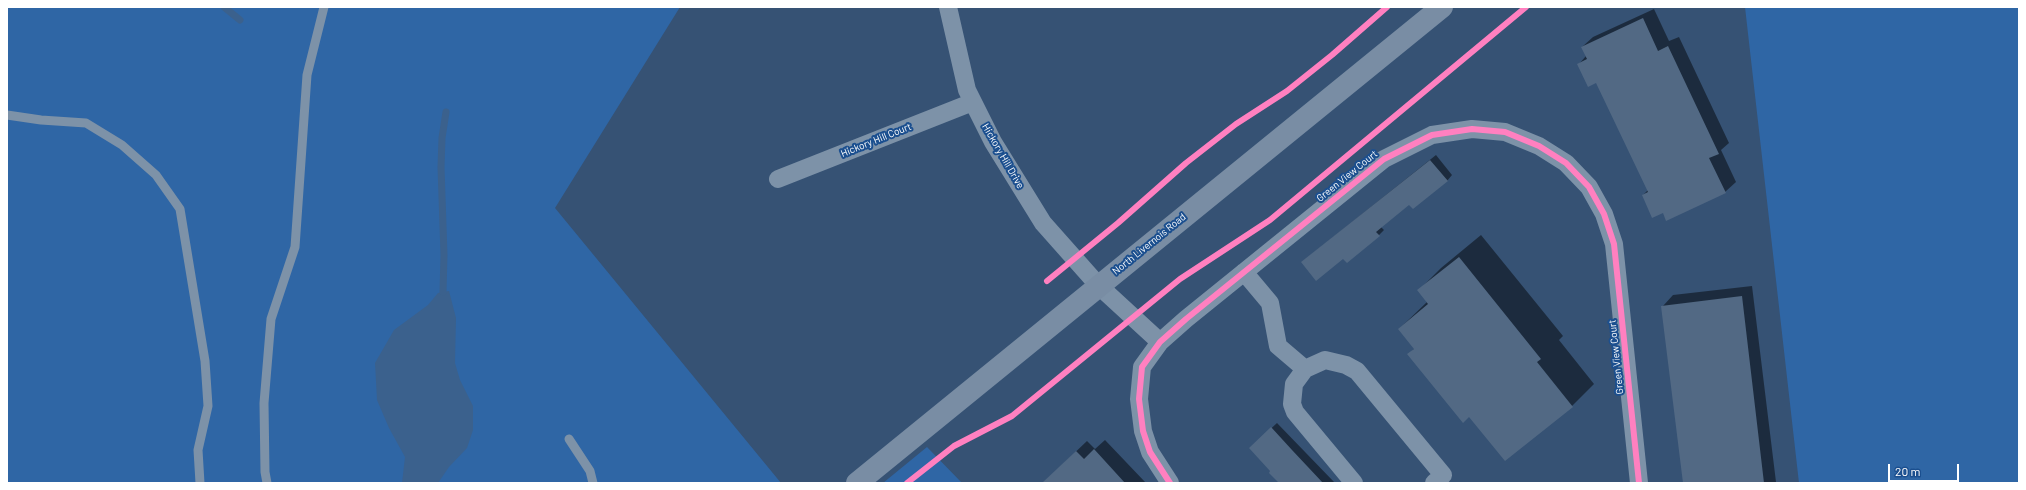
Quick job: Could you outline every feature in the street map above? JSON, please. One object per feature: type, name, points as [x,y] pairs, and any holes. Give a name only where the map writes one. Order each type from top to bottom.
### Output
[{"type":"main road","name":"North Livernois Road","points":[[857,483],[1098,285],[1442,7]]},
{"type":"street","name":"Hickory Hill Drive","points":[[948,7],[967,90],[993,142],[1043,223],[1098,285]]},
{"type":"street","name":"Hickory Hill Court","points":[[778,179],[973,102]]},
{"type":"street","name":"Green View Court","points":[[1170,483],[1154,458],[1145,438],[1139,399],[1142,367],[1160,342],[1384,159],[1432,135],[1472,129],[1505,132],[1539,146],[1566,163],[1589,187],[1604,214],[1614,244],[1639,483]]},
{"type":"street","points":[[1244,272],[1270,303],[1278,346],[1305,369]]},
{"type":"street","points":[[1098,285],[1160,342]]},
{"type":"street","points":[[1354,483],[1295,412],[1292,404],[1294,384],[1305,369],[1325,360],[1346,365],[1357,371],[1443,475],[1434,483]]},
{"type":"lane","points":[[267,483],[265,472],[264,403],[271,319],[295,247],[307,75],[324,7]]},
{"type":"lane","points":[[7,115],[41,120],[86,123],[122,145],[156,175],[180,209],[205,361],[208,406],[198,450],[200,483]]},
{"type":"lane","points":[[569,439],[590,471],[593,483]]},
{"type":"shaded area","points":[[7,7],[680,7],[555,208],[781,483],[7,483]]},
{"type":"shaded area","points":[[1745,7],[2019,7],[2019,483],[1799,483]]},
{"type":"shaded area","points":[[449,291],[456,318],[455,363],[460,380],[473,406],[473,430],[467,448],[449,467],[438,483],[402,483],[405,457],[389,428],[377,400],[375,363],[394,330],[428,305],[438,293]]},
{"type":"shaded area","points":[[927,447],[962,483],[883,483]]},
{"type":"building","points":[[1643,18],[1658,51],[1668,46],[1719,154],[1709,158],[1726,193],[1666,221],[1663,213],[1652,218],[1642,195],[1648,192],[1596,83],[1588,87],[1577,64],[1587,59],[1581,47]]},
{"type":"building","points":[[1430,160],[1448,181],[1413,209],[1409,205],[1376,232],[1380,236],[1347,263],[1343,259],[1316,281],[1301,262]]},
{"type":"building","points":[[1459,257],[1541,359],[1537,362],[1573,407],[1505,461],[1469,417],[1463,423],[1407,354],[1414,349],[1398,329],[1428,304],[1417,290]]},
{"type":"building","points":[[1742,296],[1764,483],[1683,483],[1661,306]]},
{"type":"building","points":[[1271,427],[1323,483],[1279,483],[1269,473],[1270,471],[1249,448]]},
{"type":"building","points":[[1094,449],[1125,483],[1042,483],[1076,451],[1084,459]]},
{"type":"waterway","points":[[224,7],[240,20]]},
{"type":"waterway","points":[[443,292],[444,255],[441,167],[442,138],[446,112]]},
{"type":"cycle path","points":[[1047,281],[1118,223],[1186,163],[1236,124],[1287,91],[1332,55],[1387,7]]},
{"type":"cycle path","points":[[907,483],[954,446],[1012,416],[1180,279],[1270,220],[1526,7]]},
{"type":"cycle path","points":[[1170,483],[1150,452],[1143,431],[1139,399],[1142,367],[1160,342],[1186,319],[1384,159],[1432,135],[1472,129],[1505,132],[1539,146],[1566,163],[1589,187],[1604,214],[1614,244],[1639,483]]}]
